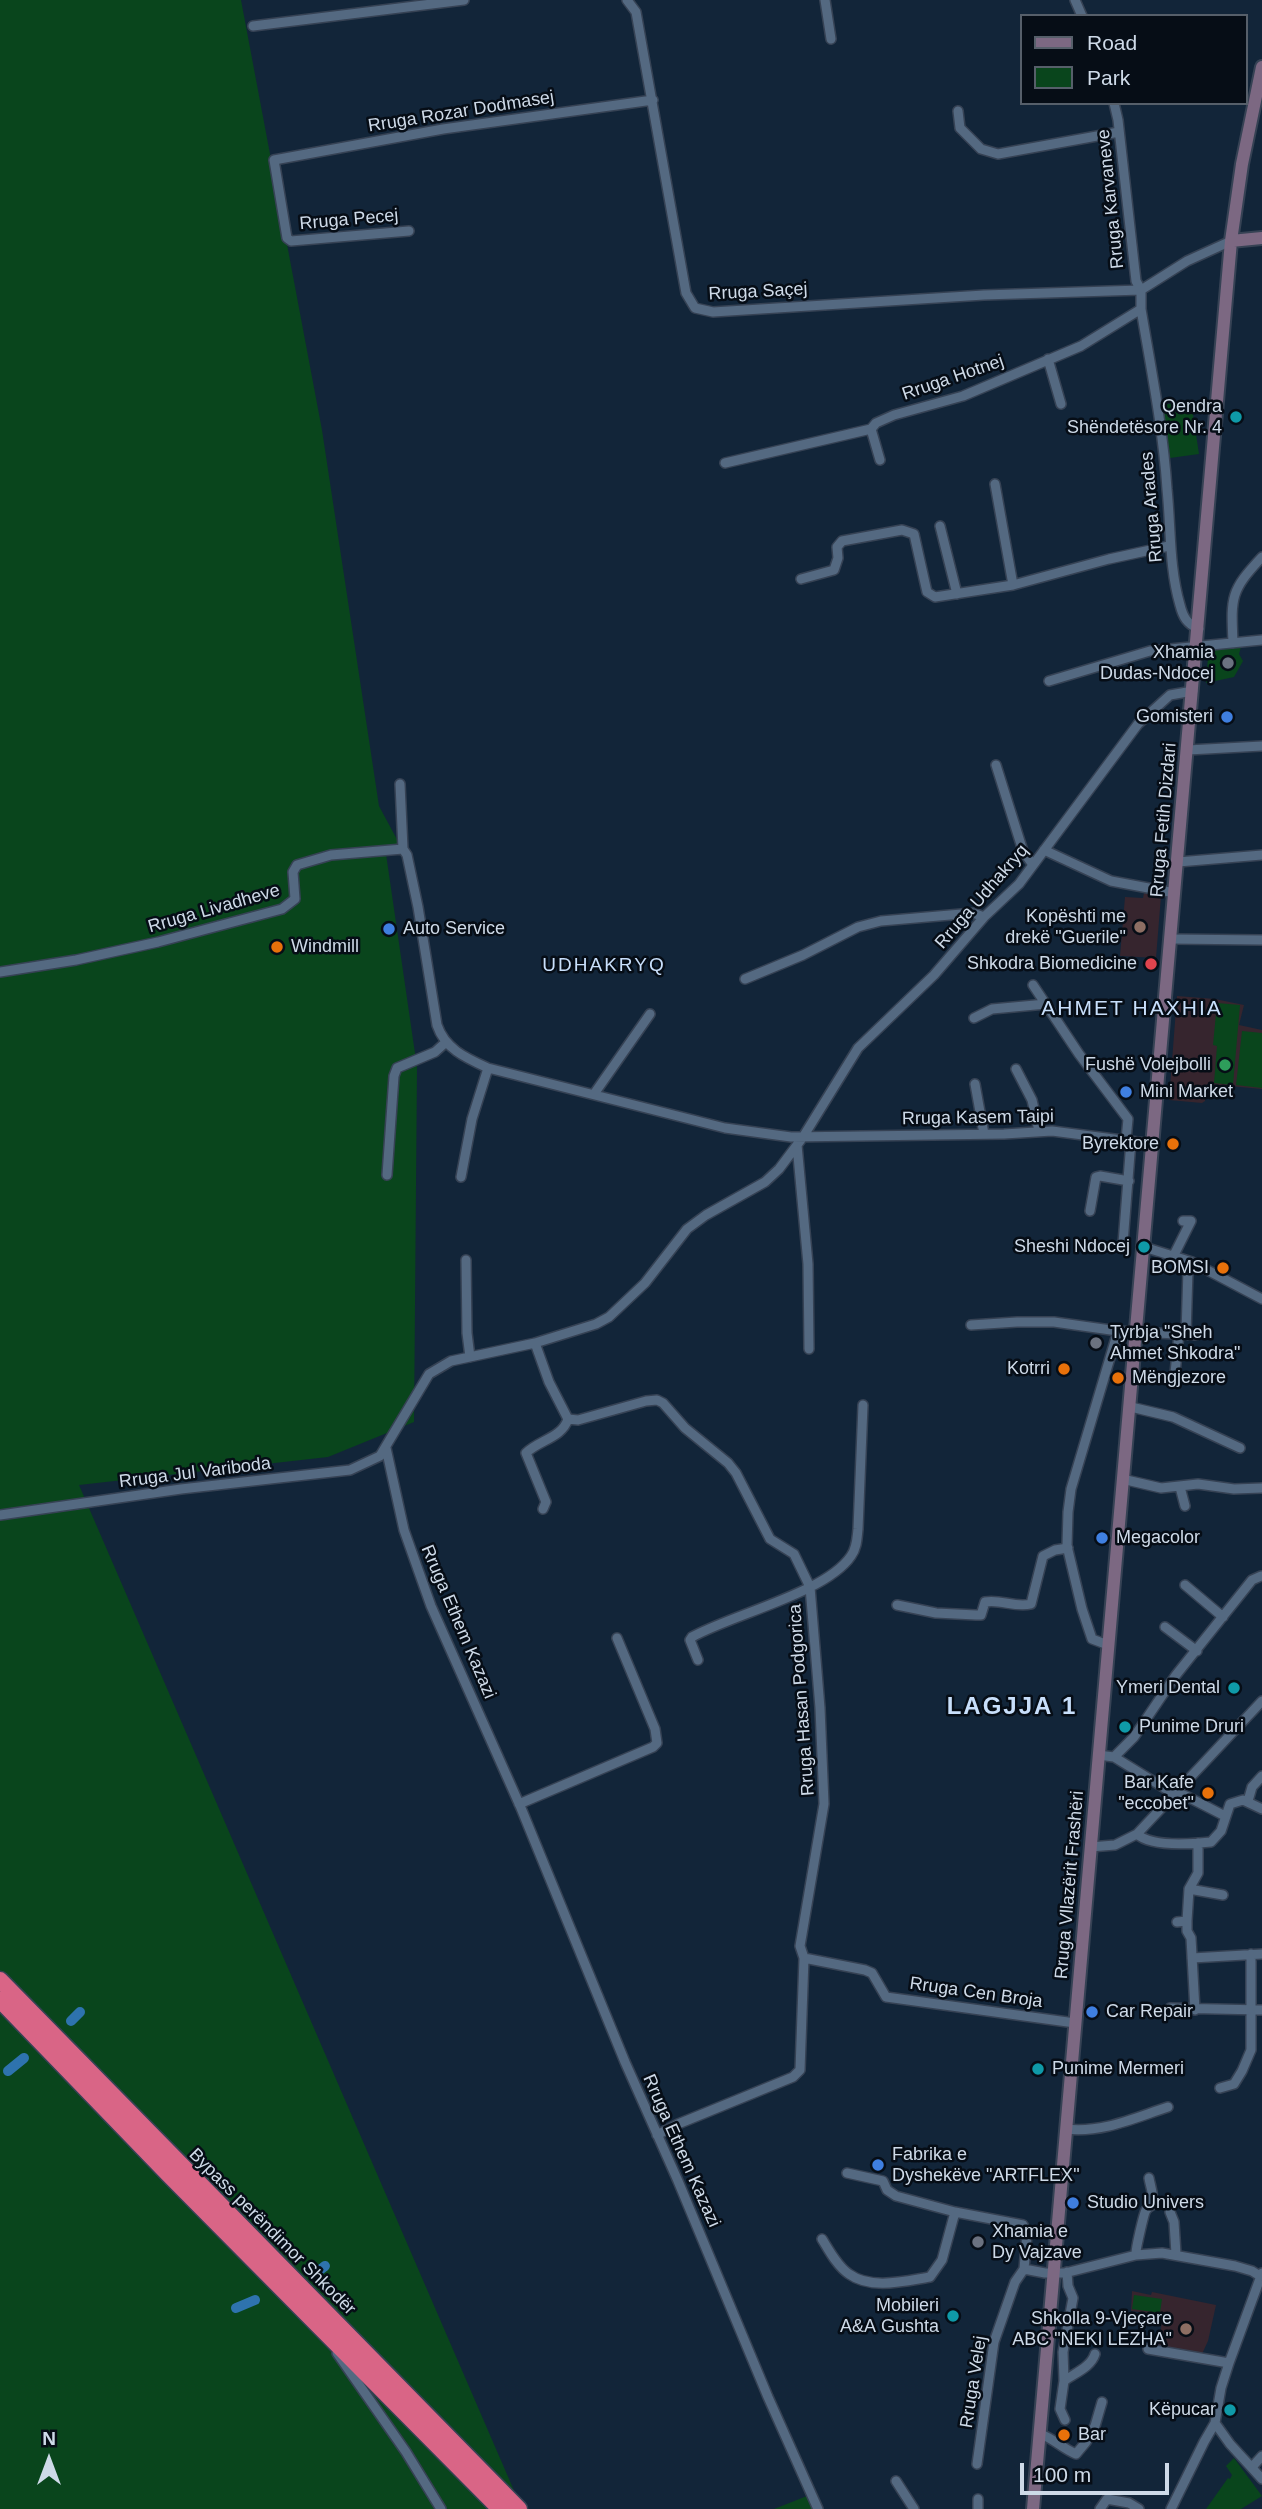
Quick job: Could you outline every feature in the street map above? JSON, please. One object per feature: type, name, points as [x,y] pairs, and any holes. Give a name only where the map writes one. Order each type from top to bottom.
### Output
[{"type":"highway","name":"Bypass perëndimor Shkodër","points":[[0,1980],[519,2509]]},
{"type":"highway","name":"Bypass perëndimor Shkodër","points":[[0,2000],[500,2509]]},
{"type":"main road","name":"Rruga Fetih Dizdari","points":[[1137,1331],[1231,241],[1242,164],[1262,67]]},
{"type":"main road","points":[[1231,241],[1262,238]]},
{"type":"main road","name":"Rruga Vllazërit Frashëri","points":[[1033,2509],[1044,2387],[1060,2273],[1066,2129],[1137,1331]]},
{"type":"street","points":[[253,26],[464,0]]},
{"type":"street","name":"Rruga Saçej","points":[[627,0],[636,12],[686,293],[695,308],[713,312],[984,295],[1141,290]]},
{"type":"street","points":[[825,0],[831,38]]},
{"type":"street","name":"Rruga Rozar Dodmasej","points":[[274,160],[443,129],[653,100]]},
{"type":"street","name":"Rruga Karvaneve","points":[[1114,105],[1136,281],[1141,290]]},
{"type":"street","points":[[958,111],[961,130],[981,149],[998,154],[1119,132]]},
{"type":"street","name":"Rruga Pecej","points":[[274,160],[287,237],[291,241],[409,231]]},
{"type":"street","points":[[1141,290],[1187,261],[1231,241]]},
{"type":"street","name":"Rruga Arades","points":[[1141,290],[1141,309],[1160,421],[1168,490],[1169,545],[1183,615],[1190,625],[1199,629]]},
{"type":"street","name":"Rruga Hotnej","points":[[724,463],[871,429],[876,423],[894,415],[963,396],[1081,346],[1141,309]]},
{"type":"street","points":[[1048,359],[1061,404]]},
{"type":"street","points":[[871,429],[880,460]]},
{"type":"street","points":[[995,484],[1013,585]]},
{"type":"street","points":[[940,526],[957,594]]},
{"type":"street","points":[[801,579],[834,570],[838,558],[837,547],[842,541],[902,530],[914,534],[927,592],[935,597],[1013,585],[1169,545]]},
{"type":"street","points":[[1233,643],[1231,617],[1234,591],[1244,575],[1262,557]]},
{"type":"street","points":[[1049,681],[1150,652],[1262,640]]},
{"type":"street","name":"Rruga Udhakryq","points":[[386,1448],[429,1374],[444,1364],[535,1343],[596,1324],[609,1317],[645,1283],[687,1229],[706,1215],[765,1182],[779,1169],[800,1141],[858,1048],[934,975],[984,918],[1019,884],[1138,724],[1170,695],[1193,691]]},
{"type":"street","points":[[1188,750],[1262,746]]},
{"type":"street","points":[[996,765],[1023,851],[1033,865]]},
{"type":"street","points":[[400,784],[403,849],[407,855],[418,907],[437,1025],[445,1043],[468,1059],[488,1068],[725,1128],[800,1141],[808,1264],[809,1349]]},
{"type":"street","name":"Rruga Livadheve","points":[[0,972],[146,945],[282,909],[295,899],[293,872],[297,865],[305,861],[339,854],[403,849]]},
{"type":"street","points":[[1044,850],[1111,881],[1175,893]]},
{"type":"street","points":[[1178,862],[1262,855]]},
{"type":"street","points":[[745,979],[803,955],[858,927],[881,921],[973,913],[984,918]]},
{"type":"street","points":[[1171,939],[1262,940]]},
{"type":"street","points":[[1033,985],[1128,1119],[1129,1181],[1123,1243]]},
{"type":"street","points":[[974,1018],[992,1009],[1046,1004]]},
{"type":"street","points":[[594,1094],[650,1013]]},
{"type":"street","points":[[387,1175],[394,1076],[397,1068],[435,1052],[445,1043]]},
{"type":"street","points":[[461,1177],[472,1119],[488,1068]]},
{"type":"street","points":[[1016,1069],[1032,1100],[1039,1131]]},
{"type":"street","points":[[975,1084],[984,1134]]},
{"type":"street","name":"Rruga Kasem Taipi","points":[[800,1141],[1039,1131],[1070,1132],[1153,1144]]},
{"type":"street","points":[[1090,1211],[1096,1177],[1129,1181]]},
{"type":"street","points":[[1174,1255],[1191,1221],[1182,1221]]},
{"type":"street","points":[[1144,1247],[1192,1262],[1262,1299]]},
{"type":"street","points":[[466,1260],[470,1357]]},
{"type":"street","points":[[1175,1373],[1187,1334],[1188,1270],[1192,1262]]},
{"type":"street","points":[[971,1325],[1054,1322],[1118,1331],[1187,1334]]},
{"type":"street","points":[[1108,1645],[1092,1639],[1082,1609],[1066,1529],[1071,1489],[1118,1331]]},
{"type":"street","points":[[535,1343],[549,1382],[568,1419],[561,1432],[526,1453],[546,1502],[542,1509]]},
{"type":"street","name":"Rruga Hasan Podgorica","points":[[568,1419],[578,1420],[646,1401],[657,1400],[663,1404],[685,1428],[728,1463],[736,1473],[770,1539],[794,1554],[810,1587],[820,1708],[824,1807],[800,1946],[804,1958],[802,2065],[797,2075],[678,2124],[657,2136]]},
{"type":"street","points":[[810,1587],[851,1556],[856,1544],[863,1405]]},
{"type":"street","points":[[1130,1407],[1173,1417],[1240,1448]]},
{"type":"street","name":"Rruga Jul Variboda","points":[[0,1515],[181,1489],[350,1470],[380,1456],[386,1448]]},
{"type":"street","name":"Rruga Ethem Kazazi","points":[[386,1448],[404,1530],[431,1606],[519,1804],[625,2062],[818,2509]]},
{"type":"street","points":[[1122,1479],[1149,1486],[1180,1487],[1198,1484],[1234,1489],[1262,1488]]},
{"type":"street","points":[[1180,1487],[1185,1506]]},
{"type":"street","points":[[897,1605],[936,1613],[981,1615],[985,1602],[1031,1604],[1043,1556],[1068,1548]]},
{"type":"street","points":[[1114,1757],[1134,1737],[1176,1675],[1252,1580],[1261,1576]]},
{"type":"street","points":[[1185,1585],[1223,1617]]},
{"type":"street","name":"Rruga Hasan Podgorica","points":[[698,1660],[690,1640],[692,1637],[810,1587]]},
{"type":"street","points":[[1165,1627],[1197,1651]]},
{"type":"street","points":[[519,1804],[657,1743],[655,1729],[617,1637]]},
{"type":"street","points":[[1090,1847],[1124,1843],[1137,1834],[1262,1701]]},
{"type":"street","points":[[1098,1755],[1114,1757],[1175,1793],[1194,1799],[1225,1816]]},
{"type":"street","points":[[1248,1801],[1252,1787],[1262,1776]]},
{"type":"street","points":[[1137,1834],[1143,1840],[1154,1842],[1211,1842],[1225,1822],[1230,1804],[1243,1800],[1262,1809]]},
{"type":"street","points":[[1195,2010],[1191,1938],[1182,1921],[1189,1889],[1198,1873],[1198,1843]]},
{"type":"street","points":[[1189,1889],[1223,1895]]},
{"type":"street","points":[[1220,2088],[1234,2084],[1251,2050],[1257,2010],[1251,1954]]},
{"type":"street","points":[[1192,1958],[1262,1954]]},
{"type":"street","name":"Rruga Cen Broja","points":[[804,1958],[866,1970],[872,1973],[886,1997],[1075,2023]]},
{"type":"street","points":[[1170,2008],[1257,2010]]},
{"type":"street","points":[[1066,2129],[1082,2131],[1103,2128],[1168,2107]]},
{"type":"street","points":[[847,2173],[883,2180],[887,2190],[896,2196],[955,2212],[1023,2225],[1026,2230],[1024,2269],[1060,2273],[1148,2253],[1176,2254],[1261,2274],[1228,2362],[1215,2423],[1171,2509]]},
{"type":"street","points":[[1136,2255],[1136,2243],[1141,2234],[1144,2213],[1152,2205],[1149,2178]]},
{"type":"street","points":[[822,2239],[846,2273],[858,2279],[868,2282],[895,2282],[930,2277],[942,2260],[955,2212]]},
{"type":"street","points":[[1170,2212],[1174,2222],[1176,2254]]},
{"type":"street","name":"Rruga Velej","points":[[977,2464],[994,2342],[1015,2282],[1024,2269]]},
{"type":"street","name":"Rruga Vllazërit Frashëri","points":[[1060,2273],[1073,2298],[1063,2352],[1060,2409],[1065,2420]]},
{"type":"street","points":[[316,2324],[406,2452],[441,2509]]},
{"type":"street","points":[[1148,2349],[1228,2362]]},
{"type":"street","points":[[1044,2387],[1063,2385],[1093,2361],[1095,2354]]},
{"type":"street","points":[[1040,2434],[1076,2454],[1095,2426],[1102,2402]]},
{"type":"street","points":[[1215,2423],[1262,2479]]},
{"type":"street","points":[[1252,2467],[1262,2456]]},
{"type":"street","points":[[895,2482],[914,2509]]},
{"type":"street","points":[[1100,2509],[1107,2499],[1129,2503],[1139,2509]]},
{"type":"shaded area","name":"Kopështi me drekë \"Guerile\"","points":[[1144,893],[1161,896],[1156,958],[1120,956],[1125,897],[1143,898]]},
{"type":"shaded area","points":[[1177,996],[1244,1005],[1239,1025],[1262,1030],[1262,1089],[1207,1084],[1205,1101],[1202,1103],[1169,1100]]},
{"type":"shaded area","name":"Shkolla 9-Vjeçare ABC \"NEKI LEZHA\"","points":[[1132,2291],[1151,2295],[1152,2292],[1216,2305],[1208,2341],[1202,2354],[1158,2347],[1163,2315],[1131,2311]]},
{"type":"green space","points":[[0,0],[241,0],[322,430],[379,806],[400,845],[385,847],[417,1067],[414,1422],[328,1457],[79,1485],[522,2509],[0,2509]]},
{"type":"green space","points":[[1191,401],[1199,454],[1170,458],[1162,405]]},
{"type":"green space","points":[[1241,647],[1239,654],[1243,661],[1234,677],[1206,683],[1208,657],[1215,650]]},
{"type":"green space","points":[[1217,1003],[1240,1005],[1233,1085],[1214,1083],[1217,1046],[1213,1045]]},
{"type":"green space","points":[[1242,1031],[1262,1033],[1262,1088],[1236,1085]]},
{"type":"green space","points":[[1134,2295],[1162,2299],[1160,2313],[1132,2309]]},
{"type":"green space","points":[[1234,2458],[1262,2496],[1241,2509],[1206,2509],[1228,2478],[1230,2479],[1232,2475],[1226,2466]]},
{"type":"green space","points":[[807,2496],[814,2509],[774,2509]]},
{"type":"waterway","points":[[71,2021],[80,2012]]},
{"type":"waterway","points":[[8,2071],[24,2058]]},
{"type":"waterway","points":[[316,2273],[325,2266]]},
{"type":"waterway","points":[[236,2308],[255,2300]]},
{"type":"place","name":"Qendra Shëndetësore Nr. 4","points":[[1236,417]]},
{"type":"place","name":"Xhamia Dudas-Ndocej","points":[[1228,663]]},
{"type":"place","name":"Gomisteri","points":[[1227,717]]},
{"type":"place","name":"Kopështi me drekë \"Guerile\"","points":[[1140,927]]},
{"type":"place","name":"Auto Service","points":[[389,929]]},
{"type":"place","name":"Windmill","points":[[277,947]]},
{"type":"place","name":"Shkodra Biomedicine","points":[[1151,964]]},
{"type":"place","name":"Fushë Volejbolli","points":[[1225,1065]]},
{"type":"place","name":"Mini Market","points":[[1126,1092]]},
{"type":"place","name":"Byrektore","points":[[1173,1144]]},
{"type":"place","name":"Sheshi Ndocej","points":[[1144,1247]]},
{"type":"place","name":"BOMSI","points":[[1223,1268]]},
{"type":"place","name":"Tyrbja \"Sheh Ahmet Shkodra\"","points":[[1096,1343]]},
{"type":"place","name":"Kotrri","points":[[1064,1369]]},
{"type":"place","name":"Mëngjezore","points":[[1118,1378]]},
{"type":"place","name":"Megacolor","points":[[1102,1538]]},
{"type":"place","name":"Ymeri Dental","points":[[1234,1688]]},
{"type":"place","name":"Punime Druri","points":[[1125,1727]]},
{"type":"place","name":"Bar Kafe \"eccobet\"","points":[[1208,1793]]},
{"type":"place","name":"Car Repair","points":[[1092,2012]]},
{"type":"place","name":"Punime Mermeri","points":[[1038,2069]]},
{"type":"place","name":"Fabrika e Dyshekëve \"ARTFLEX\"","points":[[878,2165]]},
{"type":"place","name":"Studio Univers","points":[[1073,2203]]},
{"type":"place","name":"Xhamia e Dy Vajzave","points":[[978,2242]]},
{"type":"place","name":"Mobileri A&A Gushta","points":[[953,2316]]},
{"type":"place","name":"Shkolla 9-Vjeçare ABC \"NEKI LEZHA\"","points":[[1186,2329]]},
{"type":"place","name":"Këpucar","points":[[1230,2410]]},
{"type":"place","name":"Bar","points":[[1064,2435]]},
{"type":"district","name":"UDHAKRYQ","points":[[604,966]]},
{"type":"district","name":"AHMET HAXHIA","points":[[1132,1009]]},
{"type":"district","name":"LAGJJA 1","points":[[1012,1707]]}]
